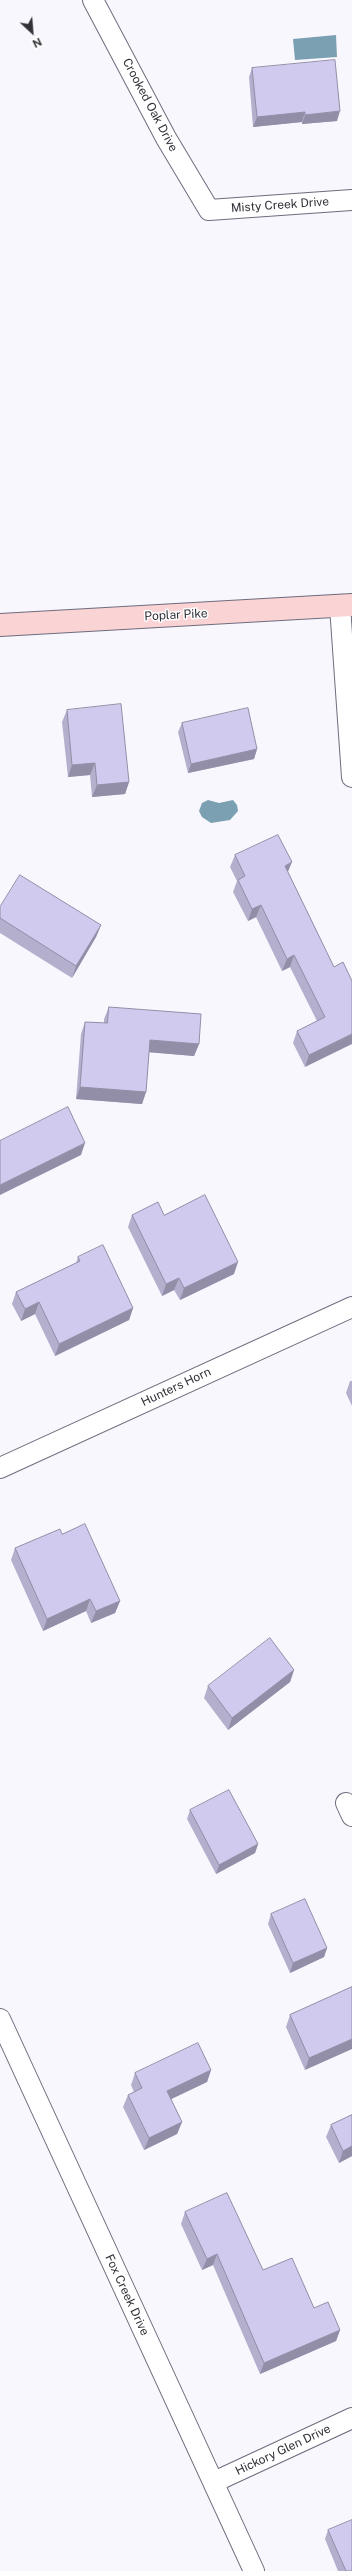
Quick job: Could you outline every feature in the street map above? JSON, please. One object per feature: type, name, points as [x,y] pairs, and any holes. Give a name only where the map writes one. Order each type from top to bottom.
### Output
[{"type":"main road","name":"Poplar Pike","points":[[0,625],[346,606]]},
{"type":"street","name":"Crooked Oak Drive","points":[[93,0],[166,138],[209,210]]},
{"type":"street","name":"Misty Creek Drive","points":[[209,210],[352,200]]},
{"type":"street","points":[[346,606],[352,777]]},
{"type":"street","name":"Hunters Horn","points":[[0,1468],[352,1307]]},
{"type":"street","name":"Fox Creek Drive","points":[[0,2019],[254,2571]]},
{"type":"street","name":"Hickory Glen Drive","points":[[214,2482],[352,2418]]},
{"type":"water","points":[[336,35],[337,57],[295,60],[293,39]]},
{"type":"water","points":[[208,800],[219,803],[233,800],[237,805],[238,811],[230,820],[211,823],[202,817],[199,811],[202,803]]},
{"type":"building","points":[[335,60],[340,111],[305,115],[305,112],[257,117],[252,68]]},
{"type":"building","points":[[121,704],[129,782],[97,785],[95,763],[72,765],[67,710]]},
{"type":"building","points":[[248,708],[257,749],[191,764],[182,723]]},
{"type":"building","points":[[278,835],[292,862],[285,866],[334,967],[343,962],[352,981],[352,1034],[309,1055],[297,1031],[325,1017],[294,955],[287,959],[261,905],[252,909],[238,880],[245,876],[235,855]]},
{"type":"building","points":[[20,875],[101,925],[76,966],[0,918],[0,907]]},
{"type":"building","points":[[109,1007],[201,1014],[199,1044],[150,1040],[146,1092],[80,1087],[85,1022],[107,1023]]},
{"type":"building","points":[[68,1107],[85,1143],[0,1185],[0,1141]]},
{"type":"building","points":[[205,1195],[238,1262],[184,1288],[179,1278],[166,1284],[132,1215],[158,1202],[164,1215]]},
{"type":"building","points":[[103,1245],[133,1308],[59,1344],[39,1302],[25,1309],[16,1292],[80,1261],[78,1257]]},
{"type":"building","points":[[85,1524],[120,1601],[96,1611],[90,1599],[47,1619],[15,1548],[60,1529],[62,1534]]},
{"type":"building","points":[[270,1638],[294,1670],[232,1718],[208,1686]]},
{"type":"building","points":[[229,1790],[258,1844],[219,1865],[190,1810]]},
{"type":"building","points":[[305,1899],[327,1948],[293,1963],[271,1914]]},
{"type":"building","points":[[352,1987],[352,2039],[309,2058],[290,2015]]},
{"type":"building","points":[[198,2043],[211,2070],[167,2091],[182,2122],[149,2138],[128,2095],[142,2088],[135,2073]]},
{"type":"building","points":[[352,2115],[352,2146],[343,2151],[331,2125]]},
{"type":"building","points":[[227,2193],[263,2270],[292,2258],[314,2308],[328,2302],[340,2330],[264,2363],[217,2254],[207,2259],[185,2212]]},
{"type":"building","points":[[352,2520],[352,2571],[346,2571],[328,2530]]}]
